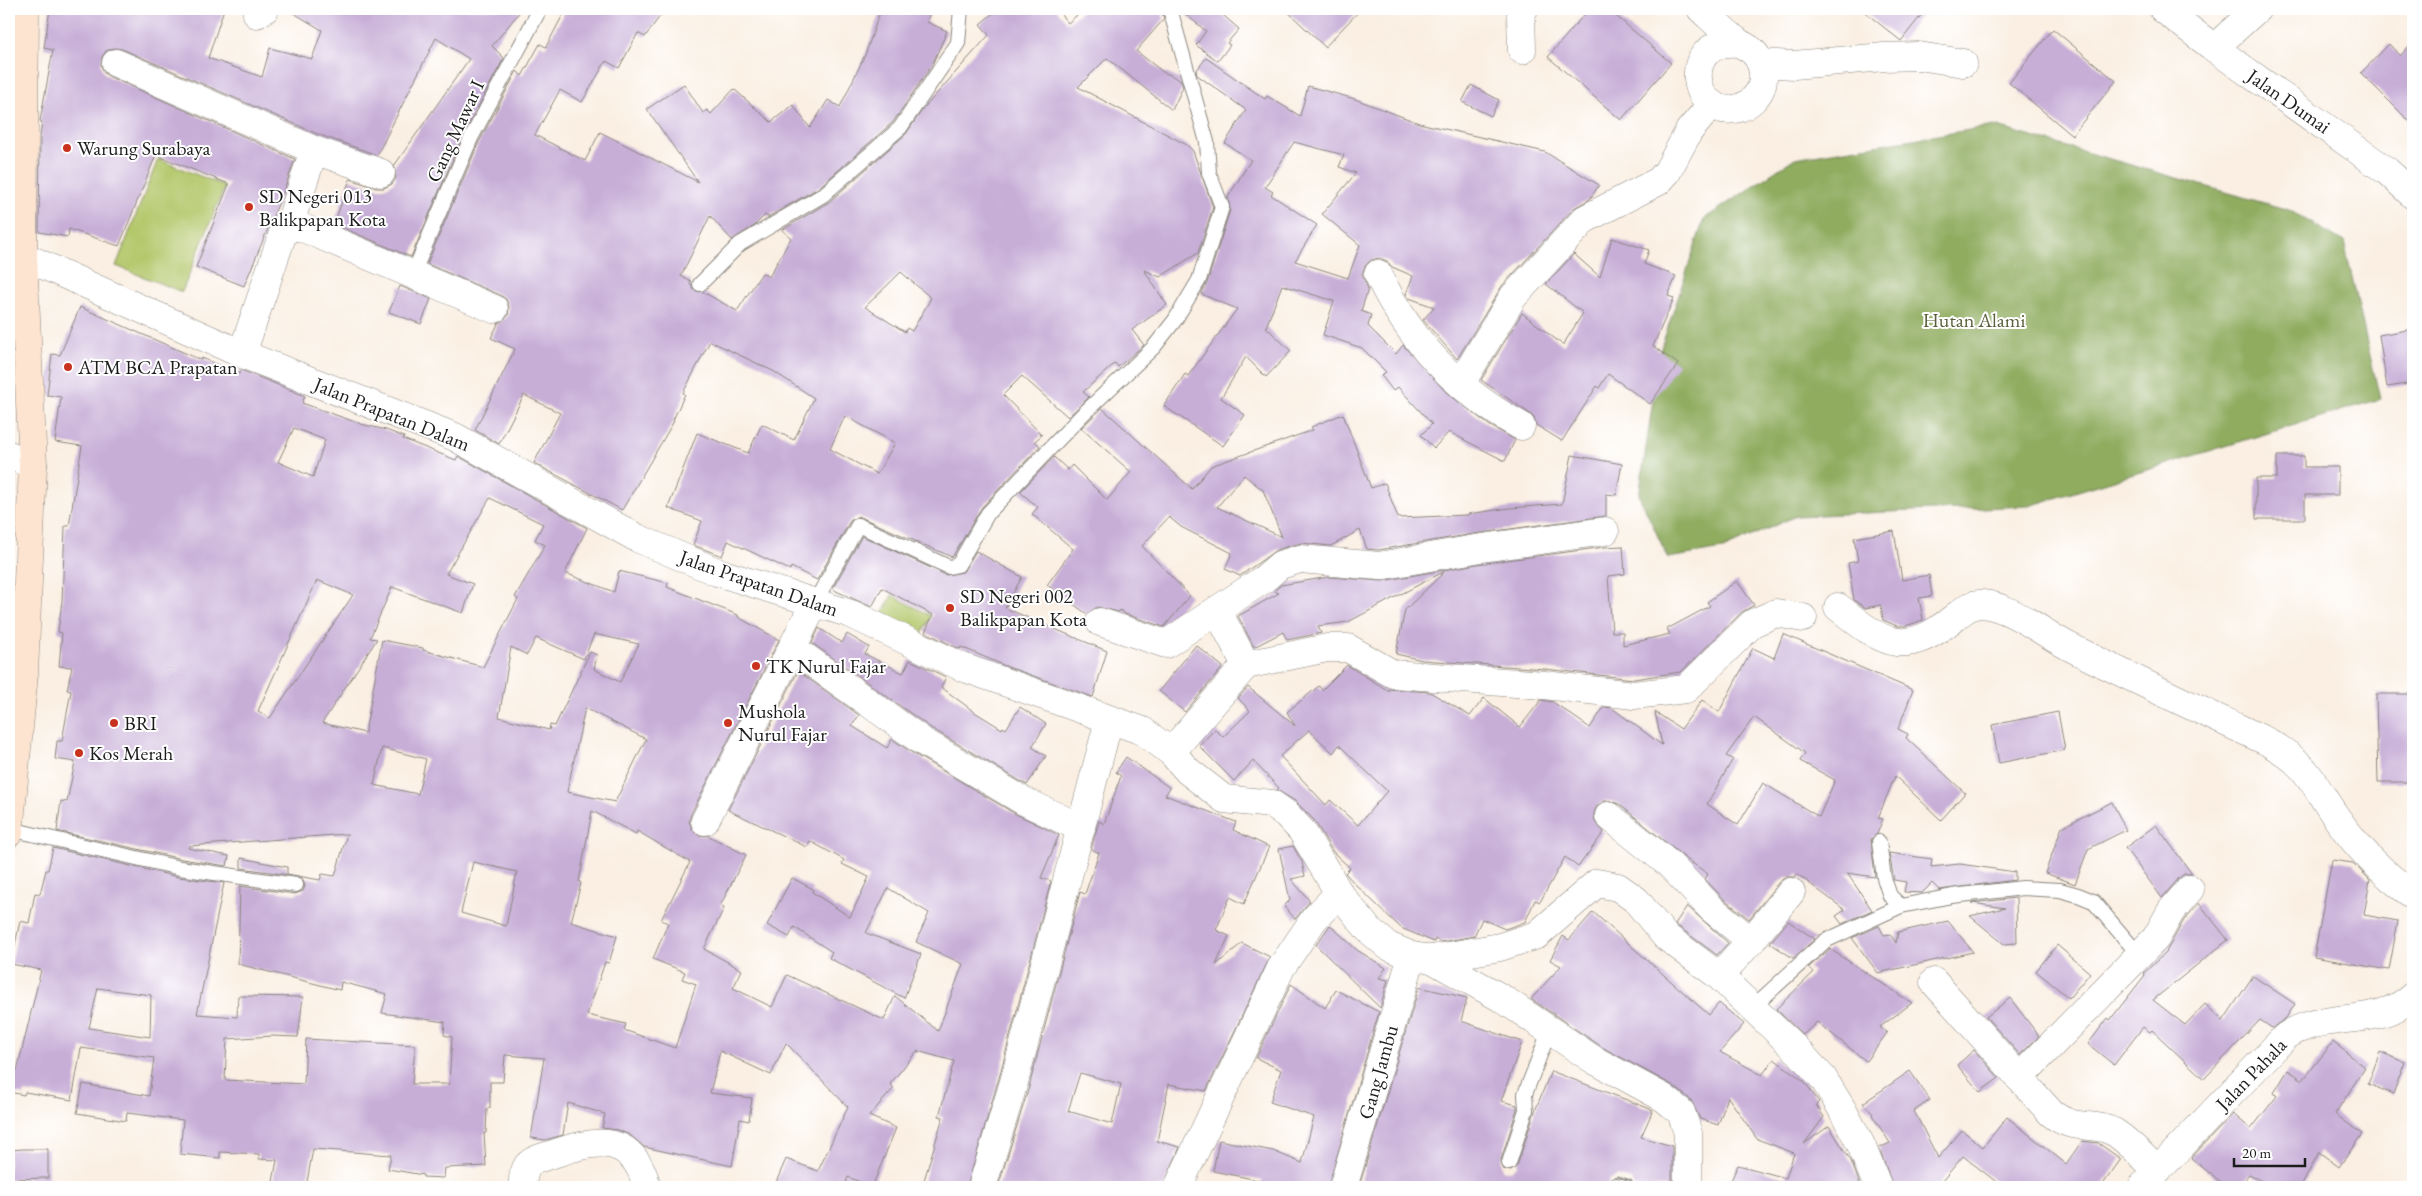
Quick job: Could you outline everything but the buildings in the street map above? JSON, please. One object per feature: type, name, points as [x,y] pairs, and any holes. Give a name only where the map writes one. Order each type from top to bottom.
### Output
[{"type":"street","points":[[9,831],[24,674],[16,248],[25,9]]},
{"type":"street","points":[[1522,50],[1521,15],[1524,9]]},
{"type":"street","points":[[1701,9],[1738,43],[1752,51],[1761,63],[1763,82],[1754,99],[1737,108],[1727,109],[1712,104],[1701,93],[1697,82],[1697,71],[1707,51],[1727,42],[1738,43]]},
{"type":"street","name":"Jalan Dumai","points":[[2163,9],[2214,48],[2387,171],[2413,195]]},
{"type":"street","points":[[2214,48],[2257,9]]},
{"type":"street","points":[[1761,63],[1794,66],[1884,57],[1919,56],[1963,63]]},
{"type":"street","points":[[116,63],[314,150],[381,173]]},
{"type":"street","points":[[1461,383],[1513,297],[1586,219],[1659,181],[1667,172],[1689,131],[1712,104]]},
{"type":"street","points":[[242,354],[283,233],[289,226],[314,150]]},
{"type":"street","points":[[289,226],[303,228],[494,309]]},
{"type":"street","name":"Jalan Prapatan Dalam","points":[[16,248],[242,354],[455,437],[637,538],[717,572],[851,614],[962,667],[1066,702],[1109,720],[1143,731],[1171,752],[1188,771],[1224,799],[1272,804],[1286,814],[1302,831],[1339,894],[1368,929],[1388,946],[1422,957],[1503,999],[1594,1060],[1664,1098],[1681,1112],[1688,1132],[1688,1187]]},
{"type":"street","points":[[1378,274],[1406,327],[1424,349],[1482,402],[1521,426]]},
{"type":"street","points":[[1100,622],[1166,644],[1264,579],[1280,565],[1300,559],[1379,566],[1475,549],[1605,531]]},
{"type":"street","points":[[705,821],[815,602]]},
{"type":"street","points":[[1838,606],[1866,630],[1890,641],[1902,643],[1922,640],[1968,608],[1981,604],[2003,611],[2068,646],[2268,742],[2291,756],[2307,771],[2352,837],[2389,878],[2413,895]]},
{"type":"street","points":[[1217,610],[1246,666]]},
{"type":"street","points":[[1171,752],[1246,666],[1327,648],[1348,648],[1393,674],[1544,685],[1634,695],[1686,689],[1753,623],[1776,613],[1803,618]]},
{"type":"street","points":[[792,648],[922,741],[1022,800],[1081,828]]},
{"type":"street","points":[[982,1187],[1014,1082],[1109,720]]},
{"type":"street","points":[[1609,816],[1669,864],[1712,909],[1751,941]]},
{"type":"street","points":[[1422,957],[1500,947],[1537,935],[1597,883],[1618,887],[1636,900],[1665,936],[1719,976],[1753,1007],[1823,1078],[1861,1145],[1878,1187]]},
{"type":"street","points":[[2019,1078],[2156,938],[2171,911],[2190,889]]},
{"type":"street","points":[[1719,976],[1751,941],[1791,892]]},
{"type":"street","points":[[1178,1187],[1280,968],[1314,919],[1339,894]]},
{"type":"street","name":"Gang Jambu","points":[[1343,1187],[1422,957]]},
{"type":"street","points":[[1934,982],[2058,1119],[2070,1125],[2113,1132],[2150,1179]]},
{"type":"street","name":"Jalan Pahala","points":[[2150,1179],[2286,1036],[2298,1028],[2314,1023],[2359,1019],[2385,1013],[2406,1003],[2413,996]]},
{"type":"street","points":[[522,1187],[523,1174],[530,1163],[580,1145],[608,1142],[633,1156],[640,1164],[647,1187]]},
{"type":"lane","name":"Gang Mawar I","points":[[413,274],[471,138],[540,9]]},
{"type":"lane","points":[[700,284],[740,244],[823,195],[900,128],[958,44],[961,9]]},
{"type":"lane","points":[[815,602],[858,525],[948,568],[958,565],[988,513],[1083,414],[1154,347],[1175,320],[1199,280],[1222,207],[1209,172],[1207,142],[1170,9]]},
{"type":"lane","points":[[9,831],[180,868],[296,885]]},
{"type":"lane","points":[[1879,842],[1884,878],[1890,896],[1901,906]]},
{"type":"lane","points":[[1753,1007],[1825,941],[1901,906],[1952,896],[2022,888],[2060,890],[2093,901],[2139,955]]},
{"type":"lane","points":[[1509,1164],[1526,1110],[1524,1094],[1550,1029]]},
{"type":"green space","name":"Hutan Alami","points":[[1994,126],[2289,210],[2344,242],[2380,399],[2029,506],[1796,516],[1723,549],[1668,558],[1639,496],[1660,351],[1704,219],[1795,158]]},
{"type":"green space","points":[[158,159],[225,186],[182,292],[116,266]]},
{"type":"green space","points":[[892,595],[931,616],[914,650],[875,629]]},
{"type":"place","name":"Warung Surabaya","points":[[67,148]]},
{"type":"place","name":"SD Negeri 013 Balikpapan Kota","points":[[249,207]]},
{"type":"place","name":"ATM BCA Prapatan","points":[[68,367]]},
{"type":"place","name":"SD Negeri 002 Balikpapan Kota","points":[[950,608]]},
{"type":"place","name":"TK Nurul Fajar","points":[[756,666]]},
{"type":"place","name":"BRI","points":[[114,723]]},
{"type":"place","name":"Mushola Nurul Fajar","points":[[728,723]]},
{"type":"place","name":"Kos Merah","points":[[79,753]]}]
